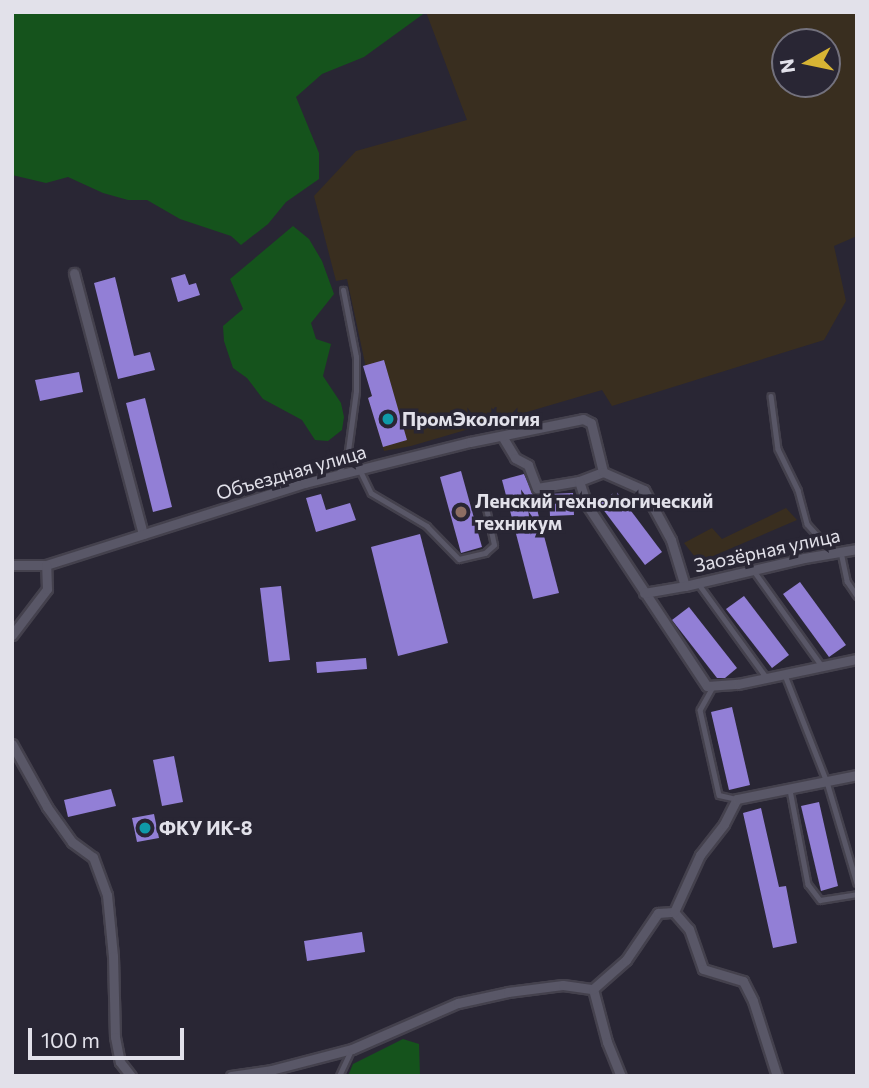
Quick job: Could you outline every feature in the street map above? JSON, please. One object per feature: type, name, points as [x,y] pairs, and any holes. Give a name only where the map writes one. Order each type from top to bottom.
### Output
[{"type":"street","points":[[74,273],[143,534]]},
{"type":"street","name":"Объездная улица","points":[[12,565],[47,565],[338,475],[583,419],[591,423],[603,472]]},
{"type":"street","points":[[502,436],[515,458],[527,465],[537,488],[579,481],[603,472]]},
{"type":"street","name":"Заозёрная улица","points":[[603,472],[644,490],[671,540],[685,586]]},
{"type":"street","points":[[579,481],[587,505],[707,686],[767,678],[857,659]]},
{"type":"street","name":"Заозёрная улица","points":[[644,593],[857,549]]},
{"type":"street","points":[[12,635],[47,589],[47,565]]},
{"type":"street","points":[[12,744],[47,807],[72,842],[93,857],[107,895],[113,956],[115,1037],[120,1062],[131,1076]]},
{"type":"street","points":[[674,912],[700,855],[724,824],[737,799],[857,775]]},
{"type":"street","points":[[231,1076],[255,1074],[352,1049],[458,1003],[549,987],[593,989],[626,960],[657,913],[674,912]]},
{"type":"street","points":[[674,912],[689,929],[703,969],[743,981],[753,1001],[776,1076]]},
{"type":"street","points":[[593,989],[607,1042],[621,1076]]},
{"type":"lane","points":[[338,475],[353,426],[356,391],[356,357],[343,290]]},
{"type":"lane","points":[[771,396],[778,449],[799,490],[807,524],[836,552],[847,581],[857,596]]},
{"type":"lane","points":[[359,470],[370,493],[427,526],[459,559],[485,553],[494,545],[485,499]]},
{"type":"lane","points":[[753,570],[823,666]]},
{"type":"lane","points":[[698,583],[767,678]]},
{"type":"lane","points":[[785,674],[827,782],[857,883]]},
{"type":"lane","points":[[713,686],[700,710],[719,795],[737,799]]},
{"type":"lane","points":[[790,789],[808,884],[820,901],[857,894]]},
{"type":"lane","points":[[339,1076],[352,1049]]},
{"type":"shaded area","points":[[426,12],[857,12],[857,236],[834,246],[846,301],[824,340],[612,406],[602,390],[411,446],[384,451],[368,398],[372,396],[347,279],[336,281],[314,196],[356,151],[467,120]]},
{"type":"shaded area","points":[[786,508],[797,520],[699,562],[684,543],[712,528],[722,539]]},
{"type":"green space","points":[[12,12],[426,12],[364,57],[322,74],[296,97],[319,153],[319,179],[286,202],[268,224],[241,245],[231,236],[180,219],[147,200],[128,200],[103,193],[68,177],[46,183],[12,175]]},
{"type":"green space","points":[[293,226],[309,239],[322,261],[334,294],[311,323],[316,339],[331,344],[323,376],[341,403],[344,417],[342,430],[328,441],[315,440],[302,420],[263,399],[247,378],[233,368],[224,341],[223,326],[243,309],[230,279]]},
{"type":"green space","points":[[403,1039],[419,1044],[420,1076],[348,1076],[353,1064]]},
{"type":"building","points":[[185,274],[189,285],[196,283],[200,295],[178,302],[171,278]]},
{"type":"building","points":[[115,277],[134,356],[150,352],[155,370],[118,379],[94,283]]},
{"type":"building","name":"ПромЭкология","points":[[384,360],[407,440],[383,447],[368,398],[372,396],[363,366]]},
{"type":"building","points":[[79,372],[83,392],[40,401],[35,380]]},
{"type":"building","points":[[145,398],[172,507],[153,512],[126,403]]},
{"type":"building","name":"Ленский технологический техникум","points":[[461,471],[482,547],[461,553],[440,477]]},
{"type":"building","points":[[524,474],[533,494],[559,593],[533,599],[502,480]]},
{"type":"building","points":[[616,491],[662,552],[645,565],[599,504]]},
{"type":"building","points":[[573,493],[574,515],[550,516],[549,494]]},
{"type":"building","points":[[321,494],[326,510],[350,503],[356,520],[316,532],[306,498]]},
{"type":"building","points":[[420,534],[448,643],[398,656],[371,547]]},
{"type":"building","points":[[800,582],[846,645],[829,657],[783,594]]},
{"type":"building","points":[[281,586],[290,660],[269,662],[260,588]]},
{"type":"building","points":[[744,596],[789,655],[772,668],[726,609]]},
{"type":"building","points":[[689,607],[737,668],[725,678],[717,678],[672,620]]},
{"type":"building","points":[[366,658],[367,669],[317,673],[316,662]]},
{"type":"building","points":[[732,707],[750,785],[729,790],[711,712]]},
{"type":"building","points":[[174,756],[183,802],[162,806],[153,760]]},
{"type":"building","points":[[111,789],[116,806],[68,817],[64,800]]},
{"type":"building","points":[[819,802],[838,886],[821,891],[801,806]]},
{"type":"building","points":[[761,808],[779,887],[786,886],[797,943],[773,948],[743,813]]},
{"type":"building","name":"ФКУ ИК-8","points":[[154,814],[159,838],[137,842],[132,818]]},
{"type":"building","points":[[362,932],[365,952],[307,961],[304,941]]},
{"type":"place","name":"ПромЭкология","points":[[388,419]]},
{"type":"place","name":"Ленский технологический техникум","points":[[461,512]]},
{"type":"place","name":"ФКУ ИК-8","points":[[145,828]]}]
